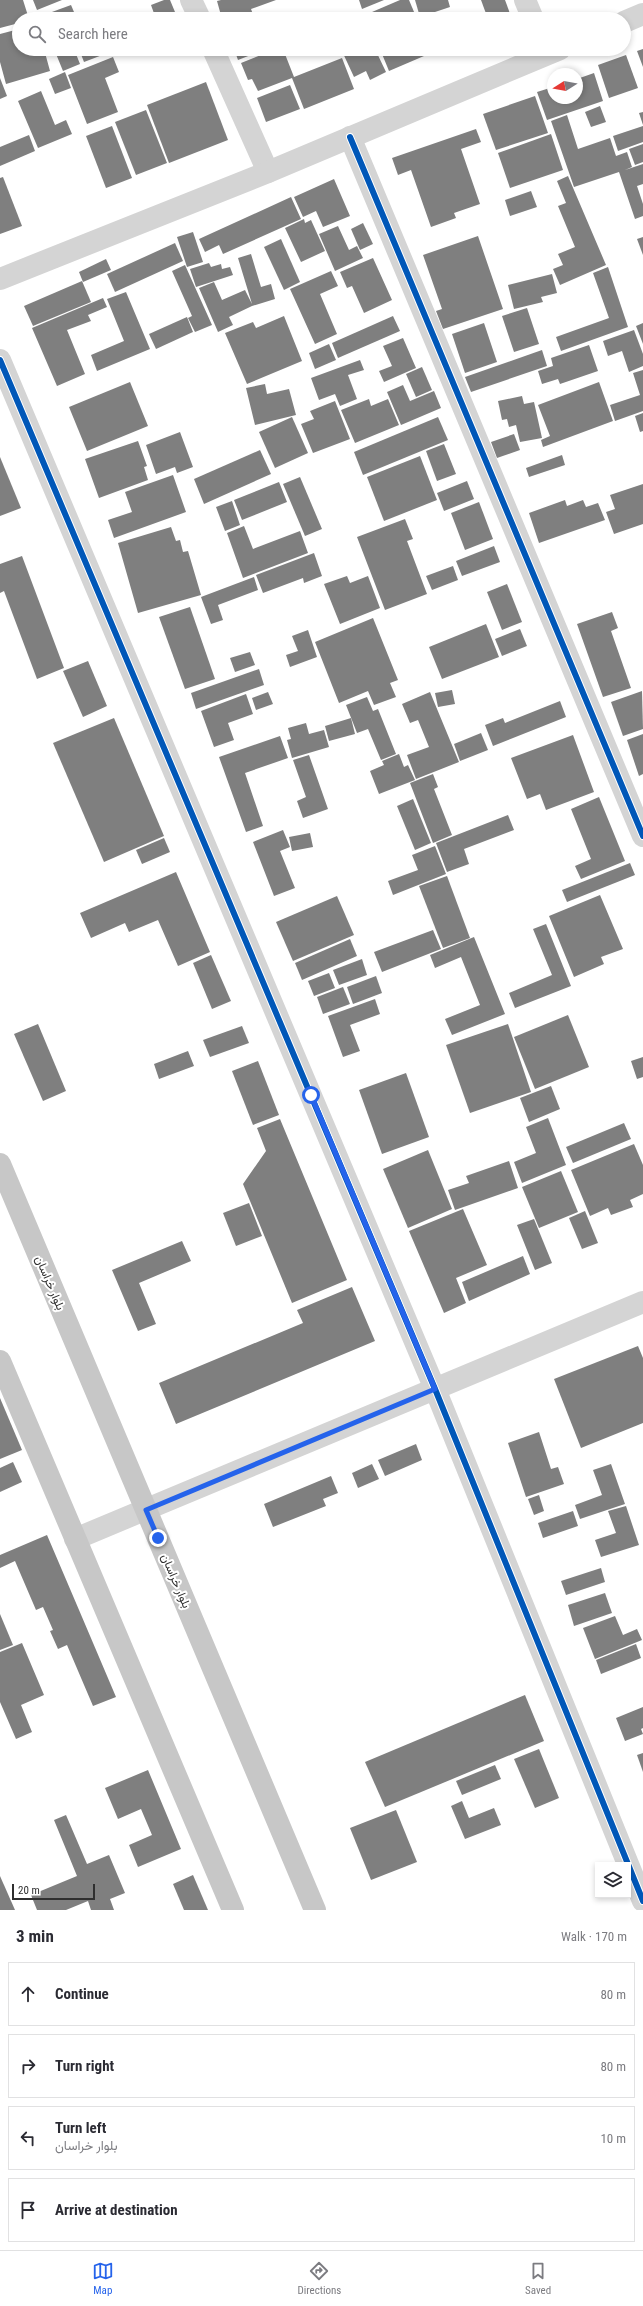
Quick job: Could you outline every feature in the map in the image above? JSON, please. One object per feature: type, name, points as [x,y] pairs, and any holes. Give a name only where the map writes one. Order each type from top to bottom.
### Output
[{"type":"main road","name":"بلوار خراسان","points":[[0,1164],[315,1910]]},
{"type":"main road","points":[[0,1361],[233,1910]]},
{"type":"street","points":[[191,0],[197,12]]},
{"type":"street","points":[[525,0],[530,12]]},
{"type":"street","points":[[631,19],[643,14]]},
{"type":"street","points":[[216,56],[268,172]]},
{"type":"street","points":[[0,278],[268,172],[539,56]]},
{"type":"street","points":[[350,137],[643,836]]},
{"type":"street","points":[[0,360],[435,1389],[643,1901]]},
{"type":"street","points":[[76,1539],[643,1302]]},
{"type":"building","points":[[0,0],[23,0],[27,12],[12,12],[12,25],[0,28]]},
{"type":"building","points":[[33,0],[62,0],[37,10]]},
{"type":"building","points":[[164,0],[170,0],[175,12],[154,12],[151,5]]},
{"type":"building","points":[[276,0],[251,9],[252,12],[220,12],[217,1]]},
{"type":"building","points":[[359,0],[384,0],[362,9]]},
{"type":"building","points":[[400,0],[409,0],[414,12],[372,12]]},
{"type":"building","points":[[415,0],[448,0],[450,7],[435,12],[419,12]]},
{"type":"building","points":[[481,0],[505,0],[509,12],[485,12]]},
{"type":"building","points":[[71,5],[74,12],[52,12]]},
{"type":"building","points":[[12,31],[12,56],[46,56],[50,71],[6,84],[0,62],[0,34]]},
{"type":"building","points":[[643,49],[643,67],[637,51]]},
{"type":"building","points":[[57,56],[77,56],[80,64],[63,71]]},
{"type":"building","points":[[82,56],[100,56],[84,62]]},
{"type":"building","points":[[237,56],[248,56],[238,60]]},
{"type":"building","points":[[258,56],[286,56],[294,77],[342,58],[354,89],[304,109],[292,78],[258,91],[252,79],[248,80],[241,63]]},
{"type":"building","points":[[344,56],[378,56],[386,72],[370,80],[366,71],[354,77]]},
{"type":"building","points":[[383,56],[424,56],[389,71]]},
{"type":"building","points":[[626,56],[638,88],[609,98],[598,65]]},
{"type":"building","points":[[113,57],[119,72],[105,78],[118,112],[87,124],[68,75]]},
{"type":"building","points":[[65,72],[71,88],[55,94],[49,79]]},
{"type":"building","points":[[594,73],[603,101],[547,120],[537,92],[547,89],[547,104],[583,104],[583,77]]},
{"type":"building","points":[[0,78],[7,96],[0,99]]},
{"type":"building","points":[[206,82],[228,140],[169,163],[147,105]]},
{"type":"building","points":[[290,85],[300,109],[266,122],[257,98]]},
{"type":"building","points":[[41,91],[55,125],[66,120],[72,134],[38,148],[18,101]]},
{"type":"building","points":[[535,96],[548,133],[496,150],[483,114]]},
{"type":"building","points":[[600,106],[606,122],[591,127],[585,112]]},
{"type":"building","points":[[146,110],[167,163],[136,175],[115,122]]},
{"type":"building","points":[[643,112],[643,125],[639,113]]},
{"type":"building","points":[[567,115],[578,149],[610,138],[616,156],[627,152],[632,167],[625,170],[643,164],[643,184],[637,186],[643,204],[643,216],[635,219],[619,172],[574,187],[551,121]]},
{"type":"building","points":[[112,126],[132,178],[106,188],[86,136]]},
{"type":"building","points":[[643,126],[643,142],[618,151],[613,136]]},
{"type":"building","points":[[476,129],[481,142],[461,149],[480,204],[454,213],[456,218],[431,227],[411,170],[398,175],[392,158]]},
{"type":"building","points":[[551,134],[563,170],[510,188],[498,153]]},
{"type":"building","points":[[29,135],[35,151],[0,166],[0,147]]},
{"type":"building","points":[[643,144],[643,162],[635,165],[629,149]]},
{"type":"building","points":[[568,176],[606,265],[560,285],[553,269],[563,265],[558,254],[575,247],[558,206],[566,203],[557,181]]},
{"type":"building","points":[[3,177],[22,226],[0,234],[0,178]]},
{"type":"building","points":[[334,179],[350,216],[323,227],[316,211],[303,217],[294,197]]},
{"type":"building","points":[[531,191],[537,207],[510,216],[505,200]]},
{"type":"building","points":[[291,197],[301,219],[223,254],[219,245],[205,252],[199,239]]},
{"type":"building","points":[[304,219],[305,223],[311,220],[325,251],[301,262],[285,228]]},
{"type":"building","points":[[363,223],[373,244],[360,250],[351,229]]},
{"type":"building","points":[[338,226],[349,250],[357,246],[363,258],[335,271],[319,234]]},
{"type":"building","points":[[193,232],[203,262],[187,267],[177,237]]},
{"type":"building","points":[[478,236],[503,309],[443,329],[436,311],[442,309],[423,255]]},
{"type":"building","points":[[643,237],[643,255],[637,239]]},
{"type":"building","points":[[281,239],[300,282],[284,290],[264,247]]},
{"type":"building","points":[[175,243],[183,261],[115,292],[107,274]]},
{"type":"building","points":[[251,254],[261,287],[271,284],[275,299],[252,306],[229,317],[233,325],[218,332],[199,288],[214,282],[222,300],[245,290],[252,304],[238,258]]},
{"type":"building","points":[[373,258],[392,300],[364,313],[352,286],[347,288],[340,272]]},
{"type":"building","points":[[106,259],[111,270],[83,282],[79,272]]},
{"type":"building","points":[[209,263],[211,267],[221,264],[222,269],[230,267],[233,275],[196,287],[190,269]]},
{"type":"building","points":[[185,265],[212,325],[195,332],[188,318],[192,316],[172,271]]},
{"type":"building","points":[[608,267],[628,327],[561,351],[556,337],[609,318],[593,273]]},
{"type":"building","points":[[331,271],[338,286],[320,294],[337,334],[315,344],[290,289]]},
{"type":"building","points":[[552,274],[557,293],[541,297],[543,302],[514,309],[508,285]]},
{"type":"building","points":[[82,281],[91,302],[33,326],[24,306]]},
{"type":"building","points":[[126,292],[150,349],[97,371],[91,355],[124,341],[107,299]]},
{"type":"building","points":[[103,298],[107,307],[88,315],[91,321],[67,330],[85,374],[57,386],[32,328]]},
{"type":"building","points":[[527,308],[539,344],[514,352],[502,316]]},
{"type":"building","points":[[284,316],[302,361],[247,384],[225,333],[253,322],[256,328]]},
{"type":"building","points":[[393,316],[400,331],[338,358],[332,343]]},
{"type":"building","points":[[187,317],[193,332],[156,349],[149,334]]},
{"type":"building","points":[[484,323],[497,362],[465,373],[452,334]]},
{"type":"building","points":[[643,323],[643,344],[636,326]]},
{"type":"building","points":[[634,330],[643,354],[643,366],[629,372],[622,351],[608,356],[603,341]]},
{"type":"building","points":[[403,338],[416,368],[384,382],[379,371],[392,366],[383,346]]},
{"type":"building","points":[[329,344],[336,360],[315,369],[309,353]]},
{"type":"building","points":[[589,345],[598,371],[560,384],[558,379],[542,384],[538,371],[553,366],[551,358]]},
{"type":"building","points":[[542,350],[547,366],[471,392],[465,377]]},
{"type":"building","points":[[360,360],[364,370],[348,375],[357,399],[340,406],[335,394],[319,400],[311,378]]},
{"type":"building","points":[[422,367],[432,390],[416,397],[406,374]]},
{"type":"building","points":[[643,370],[643,411],[615,421],[610,405],[640,395],[633,373]]},
{"type":"building","points":[[130,382],[148,426],[87,451],[69,407]]},
{"type":"building","points":[[599,382],[613,421],[543,447],[541,440],[550,436],[538,405]]},
{"type":"building","points":[[265,384],[267,394],[289,389],[296,415],[255,425],[246,388]]},
{"type":"building","points":[[403,385],[410,401],[434,391],[441,408],[401,425],[387,392]]},
{"type":"building","points":[[522,396],[524,404],[534,402],[542,438],[520,442],[516,425],[509,427],[507,419],[502,420],[498,401]]},
{"type":"building","points":[[369,399],[371,406],[388,399],[399,425],[355,443],[341,410]]},
{"type":"building","points":[[335,401],[350,439],[313,453],[301,424],[314,419],[310,411]]},
{"type":"building","points":[[643,413],[643,431],[640,432],[635,416]]},
{"type":"building","points":[[292,417],[308,453],[275,468],[259,432]]},
{"type":"building","points":[[438,417],[448,440],[363,475],[354,452]]},
{"type":"building","points":[[180,432],[193,467],[177,473],[175,467],[156,474],[146,445]]},
{"type":"building","points":[[514,434],[520,450],[497,458],[491,442]]},
{"type":"building","points":[[138,441],[147,466],[144,467],[148,480],[99,498],[85,459]]},
{"type":"building","points":[[444,444],[456,474],[437,481],[426,451]]},
{"type":"building","points":[[260,450],[271,474],[204,504],[194,479]]},
{"type":"building","points":[[562,455],[565,465],[529,477],[526,468]]},
{"type":"building","points":[[420,456],[437,500],[384,521],[367,477]]},
{"type":"building","points":[[0,457],[21,508],[0,516]]},
{"type":"building","points":[[173,475],[186,512],[114,538],[108,520],[132,512],[125,492]]},
{"type":"building","points":[[300,477],[322,529],[305,536],[283,484]]},
{"type":"building","points":[[467,481],[474,499],[444,511],[437,493]]},
{"type":"building","points":[[279,482],[287,502],[242,520],[234,500]]},
{"type":"building","points":[[643,484],[643,524],[614,534],[606,512],[615,509],[610,495]]},
{"type":"building","points":[[565,500],[567,506],[583,500],[586,507],[598,503],[605,520],[539,543],[529,513]]},
{"type":"building","points":[[232,501],[240,525],[225,531],[216,507]]},
{"type":"building","points":[[479,502],[493,539],[465,550],[451,513]]},
{"type":"building","points":[[405,519],[413,539],[407,541],[427,594],[385,610],[357,537]]},
{"type":"building","points":[[244,526],[253,549],[300,531],[308,553],[243,578],[227,533]]},
{"type":"building","points":[[171,527],[176,541],[180,540],[183,552],[188,551],[201,595],[138,613],[118,543]]},
{"type":"building","points":[[494,546],[500,562],[462,576],[456,561]]},
{"type":"building","points":[[314,553],[322,576],[304,583],[303,578],[263,593],[256,575]]},
{"type":"building","points":[[22,556],[64,668],[37,679],[4,591],[0,593],[0,564]]},
{"type":"building","points":[[453,566],[458,580],[432,590],[426,576]]},
{"type":"building","points":[[347,576],[350,583],[368,576],[380,608],[340,624],[324,584]]},
{"type":"building","points":[[254,577],[258,590],[218,605],[223,620],[211,624],[201,597]]},
{"type":"building","points":[[507,584],[522,622],[502,630],[487,592]]},
{"type":"building","points":[[190,607],[215,679],[185,689],[159,617]]},
{"type":"building","points":[[612,612],[618,628],[611,631],[631,688],[603,697],[577,624]]},
{"type":"building","points":[[373,618],[398,680],[390,683],[396,697],[374,705],[368,691],[339,703],[315,642]]},
{"type":"building","points":[[486,624],[499,657],[442,679],[429,647]]},
{"type":"building","points":[[520,629],[527,646],[502,656],[495,639]]},
{"type":"building","points":[[308,630],[317,657],[290,667],[286,655],[298,651],[292,636]]},
{"type":"building","points":[[250,652],[255,665],[235,672],[230,658]]},
{"type":"building","points":[[88,661],[107,706],[83,717],[63,671]]},
{"type":"building","points":[[259,669],[264,685],[196,709],[191,693]]},
{"type":"building","points":[[452,690],[455,704],[438,707],[435,693]]},
{"type":"building","points":[[642,691],[643,729],[623,736],[611,702]]},
{"type":"building","points":[[268,692],[273,704],[256,710],[252,698]]},
{"type":"building","points":[[430,692],[459,762],[416,779],[407,755],[429,747],[418,720],[410,723],[402,704]]},
{"type":"building","points":[[246,694],[253,714],[228,723],[234,740],[214,747],[201,711]]},
{"type":"building","points":[[367,697],[373,711],[378,709],[396,754],[381,760],[368,729],[357,733],[346,705]]},
{"type":"building","points":[[560,701],[566,717],[493,746],[485,725],[503,718],[505,723]]},
{"type":"building","points":[[114,718],[164,836],[104,862],[53,743]]},
{"type":"building","points":[[351,718],[355,734],[329,741],[325,726]]},
{"type":"building","points":[[306,723],[309,734],[324,730],[329,747],[292,758],[287,740],[291,739],[288,728]]},
{"type":"building","points":[[481,733],[488,750],[460,761],[454,744]]},
{"type":"building","points":[[643,734],[643,774],[639,776],[627,740]]},
{"type":"building","points":[[573,735],[594,792],[546,810],[540,794],[527,799],[511,758]]},
{"type":"building","points":[[280,736],[288,758],[245,773],[263,826],[246,832],[219,757]]},
{"type":"building","points":[[399,754],[404,767],[408,765],[415,780],[379,794],[370,771],[384,765],[382,761]]},
{"type":"building","points":[[309,755],[328,809],[303,818],[297,801],[306,797],[293,760]]},
{"type":"building","points":[[433,774],[438,787],[434,789],[452,835],[433,843],[410,783]]},
{"type":"building","points":[[599,797],[625,861],[581,879],[575,866],[591,859],[571,809]]},
{"type":"building","points":[[413,799],[431,843],[415,850],[397,806]]},
{"type":"building","points":[[508,815],[514,830],[464,849],[469,864],[447,872],[436,843]]},
{"type":"building","points":[[283,830],[290,847],[280,851],[295,888],[274,896],[253,842]]},
{"type":"building","points":[[310,833],[313,847],[292,851],[289,837]]},
{"type":"building","points":[[164,838],[170,852],[142,864],[136,850]]},
{"type":"building","points":[[435,846],[446,874],[393,895],[388,881],[418,870],[412,855]]},
{"type":"building","points":[[630,863],[635,875],[567,902],[562,890]]},
{"type":"building","points":[[176,872],[210,952],[178,966],[158,920],[129,932],[125,923],[91,938],[80,913]]},
{"type":"building","points":[[447,876],[470,938],[443,948],[419,886]]},
{"type":"building","points":[[600,895],[623,949],[601,957],[604,964],[574,977],[549,916]]},
{"type":"building","points":[[337,896],[354,935],[293,961],[276,922]]},
{"type":"building","points":[[546,924],[571,986],[515,1008],[509,993],[552,975],[533,929]]},
{"type":"building","points":[[433,930],[441,949],[382,972],[374,952]]},
{"type":"building","points":[[474,937],[505,1014],[452,1035],[445,1019],[480,1005],[461,957],[435,968],[430,955]]},
{"type":"building","points":[[350,939],[357,956],[302,980],[295,963]]},
{"type":"building","points":[[211,955],[231,1001],[212,1009],[193,963]]},
{"type":"building","points":[[362,959],[367,975],[339,985],[333,970]]},
{"type":"building","points":[[329,973],[335,988],[314,996],[308,981]]},
{"type":"building","points":[[376,976],[382,993],[353,1004],[347,987]]},
{"type":"building","points":[[343,987],[350,1004],[323,1014],[317,997]]},
{"type":"building","points":[[375,999],[380,1014],[350,1025],[360,1051],[343,1057],[328,1016]]},
{"type":"building","points":[[568,1015],[589,1067],[535,1089],[514,1037]]},
{"type":"building","points":[[38,1024],[66,1091],[43,1101],[14,1034]]},
{"type":"building","points":[[508,1024],[531,1092],[470,1113],[446,1045]]},
{"type":"building","points":[[242,1026],[249,1043],[210,1057],[203,1040]]},
{"type":"building","points":[[188,1051],[194,1066],[159,1079],[154,1064]]},
{"type":"building","points":[[643,1057],[643,1077],[637,1079],[631,1061]]},
{"type":"building","points":[[258,1061],[279,1115],[253,1125],[232,1071]]},
{"type":"building","points":[[406,1073],[429,1137],[382,1154],[359,1090]]},
{"type":"building","points":[[551,1086],[560,1109],[529,1122],[520,1098]]},
{"type":"building","points":[[548,1118],[566,1165],[522,1183],[514,1162],[536,1153],[526,1127]]},
{"type":"building","points":[[280,1119],[347,1280],[292,1303],[243,1184],[266,1151],[257,1128]]},
{"type":"building","points":[[624,1123],[631,1139],[573,1163],[566,1147]]},
{"type":"building","points":[[634,1144],[643,1165],[643,1194],[630,1200],[633,1207],[611,1215],[608,1208],[590,1216],[571,1170]]},
{"type":"building","points":[[428,1150],[452,1209],[408,1228],[383,1169]]},
{"type":"building","points":[[509,1161],[518,1188],[455,1210],[448,1190],[469,1183],[466,1176]]},
{"type":"building","points":[[561,1171],[578,1212],[539,1228],[522,1187]]},
{"type":"building","points":[[249,1203],[262,1236],[236,1246],[223,1213]]},
{"type":"building","points":[[463,1209],[487,1265],[456,1278],[466,1303],[444,1313],[409,1231]]},
{"type":"building","points":[[585,1211],[598,1243],[582,1249],[569,1218]]},
{"type":"building","points":[[534,1219],[552,1263],[535,1270],[517,1225]]},
{"type":"building","points":[[182,1241],[191,1261],[139,1283],[156,1324],[138,1331],[112,1270]]},
{"type":"building","points":[[523,1256],[530,1274],[469,1301],[462,1282]]},
{"type":"building","points":[[352,1287],[375,1341],[176,1424],[159,1383],[303,1323],[297,1310]]},
{"type":"building","points":[[638,1346],[643,1358],[643,1423],[581,1448],[554,1379]]},
{"type":"building","points":[[0,1398],[22,1450],[0,1459]]},
{"type":"building","points":[[539,1432],[551,1469],[558,1467],[564,1484],[526,1497],[508,1443]]},
{"type":"building","points":[[416,1444],[422,1460],[385,1476],[378,1460]]},
{"type":"building","points":[[13,1462],[22,1482],[0,1492],[0,1468]]},
{"type":"building","points":[[372,1464],[379,1479],[358,1488],[352,1473]]},
{"type":"building","points":[[611,1464],[625,1504],[580,1519],[575,1505],[602,1495],[593,1470]]},
{"type":"building","points":[[331,1476],[338,1493],[323,1499],[326,1506],[273,1527],[264,1504]]},
{"type":"building","points":[[539,1495],[544,1511],[534,1515],[528,1499]]},
{"type":"building","points":[[626,1506],[639,1545],[601,1557],[595,1540],[616,1533],[608,1511]]},
{"type":"building","points":[[573,1511],[578,1526],[543,1538],[538,1523]]},
{"type":"building","points":[[47,1535],[116,1697],[93,1706],[67,1645],[58,1649],[50,1631],[53,1630],[43,1607],[36,1610],[15,1561],[0,1568],[0,1555]]},
{"type":"building","points":[[601,1568],[605,1582],[566,1595],[561,1581]]},
{"type":"building","points":[[605,1593],[612,1613],[574,1626],[568,1605]]},
{"type":"building","points":[[0,1614],[13,1645],[0,1650]]},
{"type":"building","points":[[615,1616],[623,1635],[637,1629],[642,1640],[595,1659],[583,1628]]},
{"type":"building","points":[[22,1643],[44,1695],[21,1705],[32,1732],[16,1739],[0,1702],[0,1652]]},
{"type":"building","points":[[636,1644],[641,1658],[601,1674],[596,1660]]},
{"type":"building","points":[[525,1695],[544,1741],[385,1807],[365,1762]]},
{"type":"building","points":[[643,1707],[643,1728],[641,1729],[643,1734],[625,1741],[616,1718]]},
{"type":"building","points":[[539,1749],[559,1798],[535,1808],[514,1759]]},
{"type":"building","points":[[643,1753],[643,1772],[637,1755]]},
{"type":"building","points":[[495,1765],[501,1779],[462,1795],[456,1781]]},
{"type":"building","points":[[148,1770],[181,1849],[138,1867],[129,1845],[152,1835],[141,1809],[118,1819],[105,1788]]},
{"type":"building","points":[[462,1801],[469,1818],[494,1808],[501,1825],[465,1839],[451,1806]]},
{"type":"building","points":[[396,1810],[417,1862],[371,1880],[350,1828]]},
{"type":"building","points":[[66,1815],[87,1864],[109,1855],[125,1893],[110,1899],[114,1910],[91,1910],[88,1901],[66,1910],[37,1910],[31,1895],[77,1876],[54,1820]]},
{"type":"building","points":[[193,1875],[208,1910],[184,1910],[173,1884]]},
{"type":"building","points":[[0,1876],[15,1910],[0,1910]]},
{"type":"cycle path","points":[[350,137],[643,836]]},
{"type":"cycle path","points":[[0,360],[435,1389],[643,1901]]},
{"type":"route","points":[[158,1538],[146,1510],[435,1389],[311,1095]]}]
